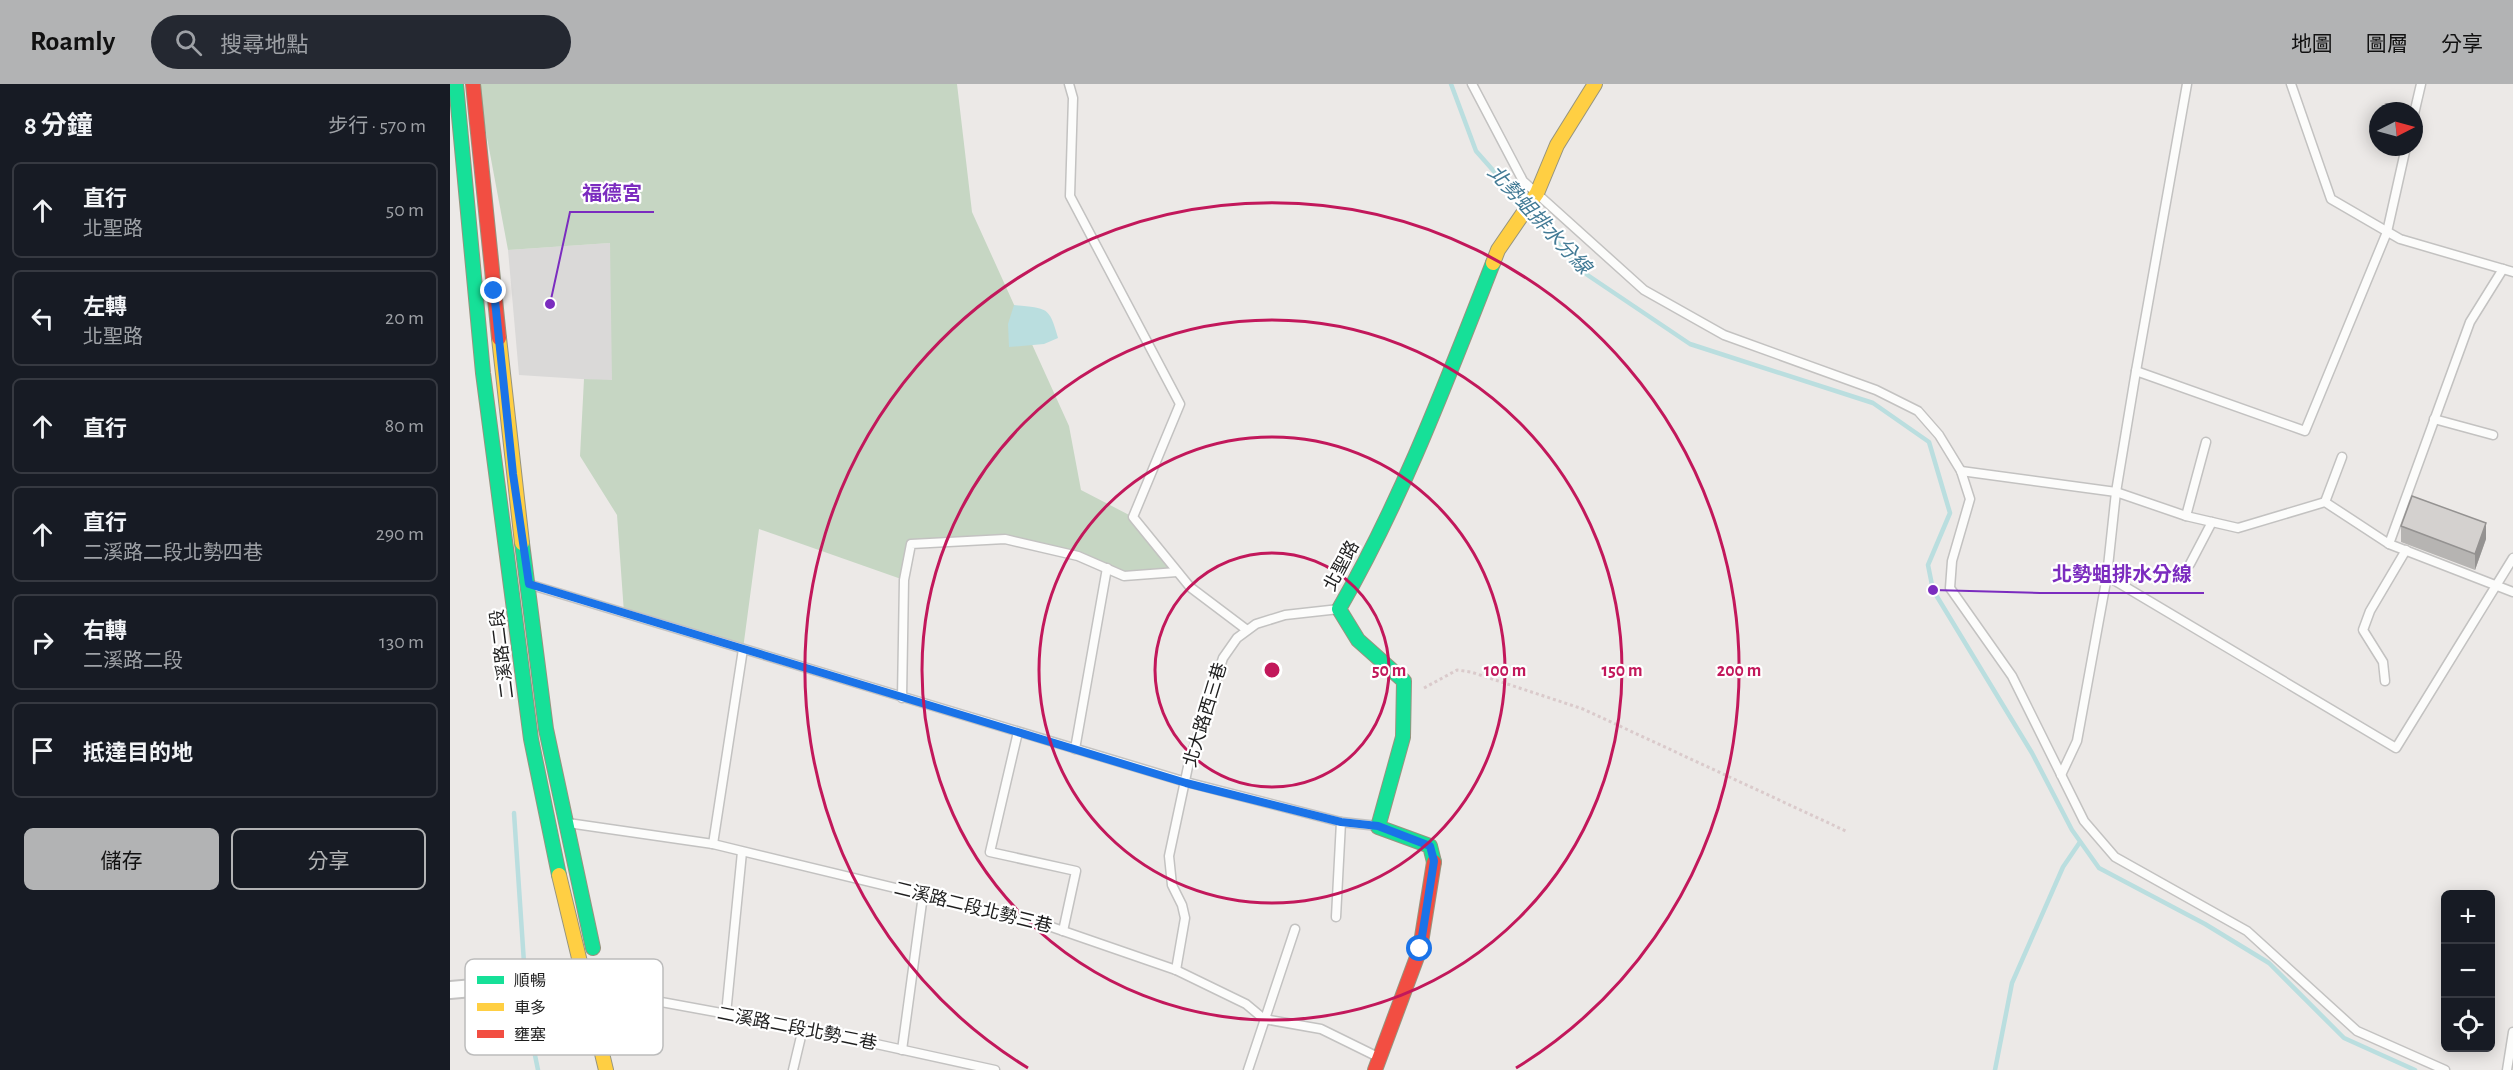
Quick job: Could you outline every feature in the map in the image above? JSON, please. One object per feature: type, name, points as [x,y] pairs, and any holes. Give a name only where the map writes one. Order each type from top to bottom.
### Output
[{"type":"main road","name":"二溪路二段","points":[[456,84],[483,373],[513,586],[531,739],[547,826],[590,959]]},
{"type":"main road","name":"二溪路二段","points":[[473,84],[513,474],[546,729],[592,959]]},
{"type":"main road","name":"北聖路","points":[[1407,699],[1404,681],[1358,640],[1339,609],[1362,569],[1437,407],[1498,250],[1534,197],[1557,145],[1595,84]]},
{"type":"main road","points":[[1376,1063],[1420,949],[1434,861],[1430,846],[1378,826],[1400,760],[1407,699]]},
{"type":"main road","name":"二溪路二段","points":[[604,1055],[606,1070]]},
{"type":"main road","name":"二溪路二段","points":[[615,1055],[619,1070]]},
{"type":"street","points":[[450,990],[465,988]]},
{"type":"lane","points":[[1069,84],[1073,98],[1070,196],[1180,404],[1137,502],[1133,517],[1190,587],[1247,630]]},
{"type":"lane","points":[[1472,84],[1522,181],[1534,197],[1644,290],[1724,335],[1876,390],[1918,411],[1939,435],[1961,471],[1970,499],[1952,561],[1950,588],[2012,676],[2084,821],[2115,857],[2247,931],[2357,1031],[2445,1070]]},
{"type":"lane","points":[[2061,775],[2077,741],[2107,576],[2116,492],[2136,371],[2187,84]]},
{"type":"lane","points":[[2292,84],[2331,199],[2400,239],[2513,272]]},
{"type":"lane","points":[[2417,102],[2421,84]]},
{"type":"lane","points":[[2136,371],[2305,431],[2387,231],[2404,156]]},
{"type":"lane","points":[[2389,544],[2470,322],[2503,269]]},
{"type":"lane","points":[[2434,419],[2493,435]]},
{"type":"lane","points":[[2186,516],[2206,442]]},
{"type":"lane","points":[[2325,502],[2342,457]]},
{"type":"lane","points":[[1961,471],[2116,492],[2186,516],[2238,528],[2325,502],[2389,544],[2513,592]]},
{"type":"lane","points":[[2190,564],[2212,522]]},
{"type":"lane","points":[[902,698],[904,580],[911,544],[1005,539],[1078,556],[1124,576],[1177,572]]},
{"type":"lane","points":[[2385,681],[2383,662],[2363,630],[2370,611],[2406,550]]},
{"type":"lane","points":[[2107,576],[2396,748],[2513,558]]},
{"type":"lane","points":[[1075,749],[1107,568]]},
{"type":"lane","points":[[513,586],[529,584],[1186,783],[1341,822],[1378,826]]},
{"type":"lane","name":"北大路西三巷","points":[[1176,970],[1185,918],[1182,905],[1172,885],[1168,856],[1189,762],[1223,658],[1237,638],[1256,624],[1286,615],[1339,609]]},
{"type":"lane","points":[[713,844],[743,649]]},
{"type":"lane","points":[[1018,732],[990,852],[1077,871],[1063,931]]},
{"type":"lane","points":[[1336,917],[1341,822]]},
{"type":"lane","name":"二溪路二段北勢三巷","points":[[547,826],[566,823],[713,844],[1063,931],[1176,970],[1246,1004],[1264,1019],[1321,1029],[1376,1063]]},
{"type":"lane","points":[[726,1014],[742,852]]},
{"type":"lane","points":[[903,1050],[923,895]]},
{"type":"lane","points":[[1248,1070],[1295,929]]},
{"type":"lane","name":"二溪路二段北勢二巷","points":[[663,1002],[803,1028],[989,1069]]},
{"type":"lane","points":[[793,1070],[803,1028]]},
{"type":"lane","points":[[2507,1070],[2513,1032]]},
{"type":"path","points":[[1407,699],[1431,682],[1456,670],[1471,672],[1582,709],[1848,832]]},
{"type":"shaded area","points":[[610,243],[614,283],[612,381],[519,375],[508,250]]},
{"type":"green space","points":[[477,84],[957,84],[972,212],[1069,426],[1081,490],[1133,517],[1177,572],[1124,576],[1078,556],[1005,539],[911,544],[904,580],[759,529],[743,649],[624,613],[617,515],[580,456],[584,379],[612,380],[610,243],[508,250]]},
{"type":"water","points":[[1014,305],[1040,308],[1049,314],[1058,338],[1044,344],[1009,347],[1008,324]]},
{"type":"building","points":[[2412,496],[2486,523],[2475,554],[2401,526]]},
{"type":"waterway","name":"北勢蛆排水分線","points":[[1451,84],[1476,151],[1522,203]]},
{"type":"waterway","name":"北勢蛆排水分線","points":[[1532,214],[1583,272],[1690,344],[1873,403],[1929,442],[1950,513],[1928,565],[1933,590],[2032,753],[2072,830],[2099,868],[2205,924],[2269,963],[2344,1038],[2415,1070]]},
{"type":"waterway","points":[[514,813],[524,959]]},
{"type":"waterway","points":[[1995,1070],[2012,983],[2063,867],[2080,842]]},
{"type":"waterway","points":[[535,1055],[538,1070]]},
{"type":"traffic: fast","points":[[456,84],[483,373],[531,739],[559,875]]},
{"type":"traffic: fast","points":[[1434,862],[1430,846],[1378,827],[1403,737],[1404,681],[1358,640],[1339,609],[1362,568],[1403,482],[1441,395],[1493,263]]},
{"type":"traffic: fast","points":[[522,543],[546,729],[593,948]]},
{"type":"traffic: slow","points":[[1493,263],[1498,250],[1537,193],[1557,145],[1595,84]]},
{"type":"traffic: slow","points":[[499,338],[522,543]]},
{"type":"traffic: slow","points":[[559,875],[579,959]]},
{"type":"traffic: slow","points":[[602,1055],[606,1070]]},
{"type":"traffic: jam","points":[[473,84],[499,338]]},
{"type":"traffic: jam","points":[[1375,1070],[1420,949],[1434,862]]},
{"type":"place","name":"福德宮","points":[[550,304]]},
{"type":"place","name":"北勢蛆排水分線","points":[[1933,590]]},
{"type":"route","points":[[494,291],[513,474],[529,584],[1186,783],[1341,822],[1378,826],[1430,846],[1434,861],[1420,949]]}]
